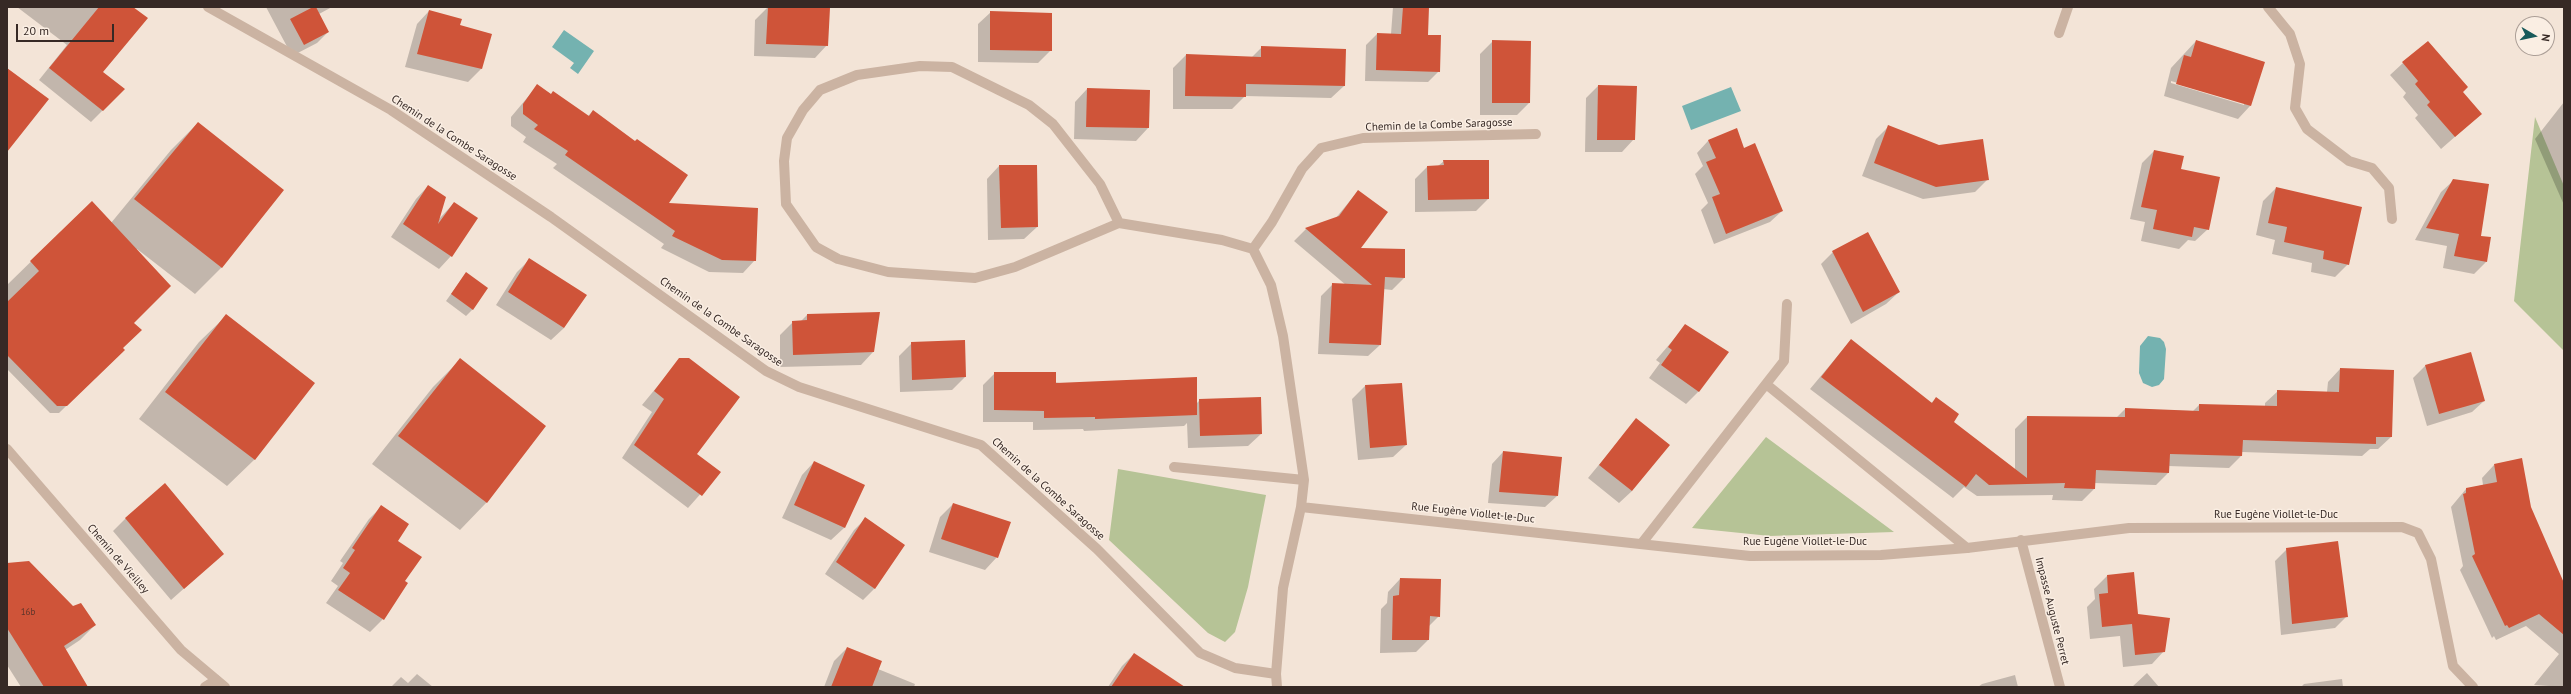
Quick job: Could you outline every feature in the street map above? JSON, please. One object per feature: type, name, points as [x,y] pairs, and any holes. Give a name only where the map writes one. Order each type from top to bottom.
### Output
[{"type":"street","name":"Chemin de la Combe Saragosse","points":[[208,7],[391,110],[551,217],[766,371],[798,387],[981,445],[1097,549],[1200,653],[1235,668],[1276,674]]},
{"type":"street","points":[[2059,34],[2068,7]]},
{"type":"street","points":[[2268,7],[2290,34],[2300,64],[2295,108],[2307,129],[2349,160],[2372,168],[2389,188],[2392,219]]},
{"type":"street","points":[[1119,223],[1100,184],[1053,124],[1029,105],[952,67],[920,66],[857,75],[820,90],[803,110],[787,138],[784,161],[786,204],[816,246],[838,259],[888,272],[974,278],[1015,267],[1119,223],[1222,240],[1253,249],[1271,285],[1283,336],[1304,480],[1301,507],[1283,588],[1276,674],[1277,687]]},
{"type":"street","name":"Chemin de la Combe Saragosse","points":[[1253,249],[1272,222],[1302,169],[1322,148],[1363,138],[1536,134]]},
{"type":"street","points":[[1642,543],[1784,361],[1787,304]]},
{"type":"street","points":[[1766,384],[1967,548]]},
{"type":"street","name":"Chemin de Vieilley","points":[[7,449],[181,650],[225,687]]},
{"type":"street","points":[[1174,467],[1304,480]]},
{"type":"street","name":"Rue Eugène Viollet-le-Duc","points":[[1301,507],[1642,543],[1750,556],[1881,555],[1967,548],[2021,540],[2129,528],[2402,527],[2418,533],[2431,560],[2453,666],[2473,687]]},
{"type":"street","name":"Impasse Auguste Perret","points":[[2021,540],[2060,687]]},
{"type":"street","points":[[205,687],[216,680]]},
{"type":"green space","points":[[2535,117],[2564,186],[2564,351],[2514,301]]},
{"type":"green space","points":[[1766,437],[1894,532],[1770,536],[1692,528]]},
{"type":"green space","points":[[1118,469],[1266,495],[1248,587],[1235,632],[1225,642],[1208,633],[1109,540]]},
{"type":"water","points":[[564,30],[594,51],[578,74],[570,68],[574,63],[552,47]]},
{"type":"water","points":[[1731,87],[1741,111],[1691,130],[1682,106]]},
{"type":"water","points":[[2148,336],[2160,338],[2164,342],[2166,349],[2164,379],[2159,385],[2152,387],[2143,383],[2139,373],[2140,346]]},
{"type":"building","points":[[99,7],[133,7],[148,18],[103,72],[125,89],[103,111],[49,68]]},
{"type":"building","points":[[313,7],[316,7],[329,32],[304,45],[290,19]]},
{"type":"building","points":[[768,7],[830,8],[828,46],[766,44]]},
{"type":"building","points":[[1403,7],[1429,7],[1428,35],[1441,35],[1440,72],[1376,70],[1377,33],[1401,34]]},
{"type":"building","points":[[429,10],[462,19],[460,25],[492,34],[482,69],[417,54]]},
{"type":"building","points":[[990,11],[1052,13],[1052,51],[990,50]]},
{"type":"building","points":[[1492,40],[1531,41],[1530,103],[1492,103]]},
{"type":"building","points":[[2196,40],[2265,62],[2251,106],[2176,84],[2184,55],[2191,57]]},
{"type":"building","points":[[2428,41],[2468,87],[2463,92],[2482,114],[2455,137],[2427,105],[2430,102],[2415,84],[2418,81],[2402,62]]},
{"type":"building","points":[[1261,46],[1346,49],[1345,86],[1246,84],[1246,97],[1185,96],[1186,54],[1261,57]]},
{"type":"building","points":[[7,68],[49,99],[7,152]]},
{"type":"building","points":[[537,84],[551,94],[553,91],[589,116],[593,110],[635,141],[637,139],[688,175],[669,203],[758,208],[756,261],[722,260],[672,236],[675,231],[565,155],[568,151],[534,129],[538,125],[523,114],[523,104]]},
{"type":"building","points":[[1598,85],[1637,86],[1635,140],[1597,140]]},
{"type":"building","points":[[1087,88],[1150,90],[1149,128],[1086,127]]},
{"type":"building","points":[[198,122],[284,190],[222,268],[134,199]]},
{"type":"building","points":[[1888,125],[1939,145],[1983,139],[1989,180],[1936,187],[1874,163]]},
{"type":"building","points":[[1737,128],[1744,148],[1755,143],[1783,211],[1726,234],[1712,197],[1720,194],[1706,162],[1716,158],[1708,140]]},
{"type":"building","points":[[2154,150],[2184,156],[2181,169],[2220,177],[2209,230],[2194,227],[2192,237],[2153,229],[2157,210],[2141,207]]},
{"type":"building","points":[[1443,160],[1489,160],[1489,199],[1428,200],[1427,166],[1444,165]]},
{"type":"building","points":[[999,165],[1037,165],[1038,227],[1001,228]]},
{"type":"building","points":[[2453,179],[2489,184],[2481,236],[2491,237],[2487,262],[2454,256],[2459,234],[2426,228]]},
{"type":"building","points":[[428,185],[446,197],[438,224],[454,202],[478,218],[452,257],[403,224]]},
{"type":"building","points":[[2276,187],[2362,207],[2349,265],[2323,259],[2324,251],[2284,242],[2287,227],[2268,223]]},
{"type":"building","points":[[1358,190],[1388,212],[1361,248],[1405,249],[1405,278],[1385,277],[1381,345],[1329,343],[1332,283],[1372,285],[1305,228],[1339,216]]},
{"type":"building","points":[[92,201],[171,286],[134,323],[142,330],[123,348],[125,350],[67,406],[57,406],[7,355],[7,302],[39,271],[30,261]]},
{"type":"building","points":[[1868,232],[1900,292],[1863,312],[1832,251]]},
{"type":"building","points":[[529,258],[587,295],[564,328],[508,292]]},
{"type":"building","points":[[466,272],[488,288],[473,310],[451,294]]},
{"type":"building","points":[[880,312],[874,352],[793,355],[792,321],[807,320],[807,314]]},
{"type":"building","points":[[226,314],[315,383],[255,460],[165,392]]},
{"type":"building","points":[[1685,324],[1729,352],[1699,392],[1661,365],[1672,350],[1668,347]]},
{"type":"building","points":[[1851,339],[1932,403],[1936,397],[1959,414],[1954,422],[2027,478],[2027,416],[2125,417],[2125,408],[2199,411],[2199,404],[2277,406],[2277,390],[2339,392],[2340,368],[2394,370],[2392,437],[2376,437],[2376,444],[2243,440],[2242,456],[2170,454],[2169,473],[2096,470],[2095,489],[2064,488],[2065,483],[1989,485],[1976,474],[1966,487],[1821,377]]},
{"type":"building","points":[[965,340],[966,377],[912,380],[911,342]]},
{"type":"building","points":[[2471,352],[2485,401],[2439,414],[2425,365]]},
{"type":"building","points":[[460,358],[546,426],[487,503],[398,436]]},
{"type":"building","points":[[679,358],[689,358],[740,397],[697,454],[721,472],[702,496],[634,445],[664,399],[654,391]]},
{"type":"building","points":[[994,372],[1056,372],[1056,383],[1197,377],[1197,415],[1095,419],[1095,417],[1044,418],[1044,411],[994,410]]},
{"type":"building","points":[[1402,383],[1407,445],[1370,448],[1365,385]]},
{"type":"building","points":[[1261,397],[1262,434],[1200,436],[1199,399]]},
{"type":"building","points":[[1636,418],[1670,445],[1632,491],[1599,465]]},
{"type":"building","points":[[1503,451],[1562,457],[1558,496],[1499,492]]},
{"type":"building","points":[[2522,458],[2531,507],[2564,583],[2564,635],[2539,614],[2509,628],[2507,625],[2505,626],[2472,556],[2475,554],[2463,494],[2466,493],[2466,488],[2497,482],[2494,464]]},
{"type":"building","points":[[814,461],[865,485],[845,528],[794,505]]},
{"type":"building","points":[[165,483],[224,554],[184,589],[125,518]]},
{"type":"building","points":[[953,503],[1011,522],[998,558],[941,539]]},
{"type":"building","points":[[381,505],[409,524],[398,541],[422,557],[405,581],[408,583],[384,620],[338,590],[350,573],[343,568],[355,550],[352,548]]},
{"type":"building","points":[[865,517],[905,545],[875,589],[836,562]]},
{"type":"building","points":[[2338,541],[2348,617],[2292,624],[2286,548]]},
{"type":"building","points":[[29,561],[73,606],[81,603],[96,625],[64,646],[88,687],[44,687],[7,628],[7,563]]},
{"type":"building","points":[[2134,572],[2138,614],[2170,618],[2165,652],[2135,655],[2132,624],[2102,627],[2099,594],[2108,593],[2107,575]]},
{"type":"building","points":[[1400,578],[1441,579],[1440,617],[1430,616],[1429,640],[1392,640],[1393,596],[1399,595]]},
{"type":"building","points":[[847,647],[882,661],[872,687],[831,687]]},
{"type":"building","points":[[1134,653],[1185,687],[1111,687]]}]
